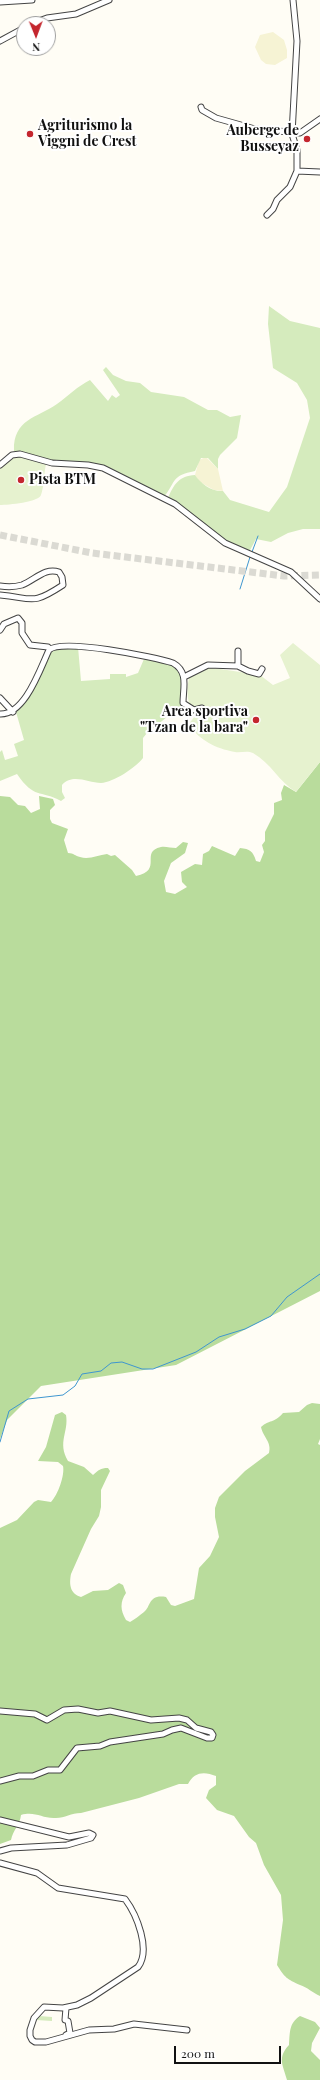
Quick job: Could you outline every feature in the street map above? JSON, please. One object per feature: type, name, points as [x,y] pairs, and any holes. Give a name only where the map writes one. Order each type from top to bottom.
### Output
[{"type":"street","points":[[0,2],[32,0]]},
{"type":"street","points":[[56,17],[76,14],[109,0]]},
{"type":"street","points":[[267,215],[273,209],[277,200],[290,187],[297,171],[297,150],[292,134],[294,132],[294,89],[297,41],[293,0]]},
{"type":"street","points":[[0,41],[16,32]]},
{"type":"street","points":[[201,107],[202,110],[216,118],[243,127],[303,132],[320,119]]},
{"type":"street","points":[[297,171],[320,172]]},
{"type":"street","points":[[0,465],[12,455],[20,454],[52,464],[88,465],[103,468],[175,504],[225,543],[291,572],[320,599]]},
{"type":"street","points":[[0,586],[21,585],[44,572],[53,570],[59,572],[63,582],[63,585],[38,599],[32,600],[0,595]]},
{"type":"street","points":[[0,630],[4,624],[18,618],[22,623],[22,633],[30,645],[50,649],[56,646],[71,645],[128,653],[167,661],[179,666],[184,677],[183,703],[194,710],[202,708]]},
{"type":"street","points":[[0,714],[13,712],[33,686],[50,649]]},
{"type":"street","points":[[238,651],[238,666]]},
{"type":"street","points":[[184,677],[208,665],[238,666],[259,674],[262,669]]},
{"type":"street","points":[[0,698],[13,712]]},
{"type":"street","points":[[0,1711],[35,1714],[48,1720],[70,1708],[98,1713],[110,1711],[151,1720],[179,1718],[187,1720],[196,1728],[210,1732],[213,1735],[212,1738],[207,1738],[181,1728],[163,1734],[110,1742],[100,1746],[77,1748],[60,1770],[48,1770],[33,1776],[19,1776],[0,1781]]},
{"type":"street","points":[[0,1820],[69,1837],[89,1834],[93,1835],[91,1838],[67,1845],[11,1848],[0,1851]]},
{"type":"street","points":[[0,1863],[37,1873],[58,1888],[125,1899],[133,1914],[144,1946],[141,1963],[130,1973],[91,1998],[66,2008],[44,2007],[36,2016],[30,2030],[30,2036],[35,2042],[64,2037],[89,2030],[114,2029],[134,2024],[187,2030]]},
{"type":"street","points":[[64,2037],[64,2035],[70,2034],[68,2021],[65,2020],[66,2008]]},
{"type":"shaded area","points":[[273,32],[284,40],[287,50],[287,58],[275,65],[266,64],[261,60],[255,47],[260,35]]},
{"type":"shaded area","points":[[206,457],[218,469],[223,491],[214,490],[198,481],[195,475],[199,460]]},
{"type":"green space","points":[[269,306],[290,321],[320,328],[320,529],[303,529],[288,533],[271,542],[256,539],[249,552],[218,535],[168,498],[172,489],[181,479],[195,475],[207,487],[223,491],[230,500],[269,512],[287,487],[310,418],[307,400],[297,383],[273,368],[268,324]]},
{"type":"green space","points":[[106,367],[113,375],[126,381],[140,383],[151,392],[184,397],[208,410],[217,410],[230,417],[241,415],[237,438],[220,455],[218,459],[218,469],[208,458],[201,458],[195,471],[178,477],[164,497],[109,469],[53,462],[14,451],[17,432],[22,426],[34,417],[57,404],[86,382],[90,380],[108,401],[112,395],[116,398],[120,395],[103,370]]},
{"type":"green space","name":"Pista BTM","points":[[17,456],[46,464],[41,495],[35,500],[16,504],[0,505],[0,469],[12,457]]},
{"type":"green space","name":"Area sportiva \"Tzan de la bara\"","points":[[293,643],[320,665],[320,762],[296,792],[290,788],[265,762],[253,753],[235,752],[215,746],[203,740],[188,725],[195,716],[190,706],[188,697],[189,678],[207,667],[260,675],[273,685],[290,678],[280,655]]},
{"type":"green space","points":[[78,647],[81,681],[110,679],[110,674],[126,674],[126,677],[138,673],[144,659],[172,665],[181,673],[182,705],[147,733],[143,738],[143,758],[130,770],[112,780],[101,783],[76,779],[66,781],[62,785],[62,792],[65,798],[61,801],[28,788],[17,774],[0,781],[0,752],[2,750],[5,760],[18,756],[14,744],[24,740],[16,712],[37,682],[50,651],[53,648]]},
{"type":"green space","points":[[320,762],[320,1291],[176,1365],[41,1386],[7,1420],[0,1439],[0,796],[10,797],[18,805],[25,806],[31,813],[40,809],[39,796],[53,799],[55,805],[50,810],[50,819],[52,823],[68,829],[64,840],[68,853],[72,853],[83,858],[107,854],[111,856],[115,855],[132,870],[136,876],[149,870],[152,853],[155,849],[163,847],[176,848],[183,842],[188,843],[185,853],[171,863],[164,881],[166,892],[175,894],[187,887],[182,882],[181,872],[195,864],[202,865],[203,854],[209,851],[212,846],[235,856],[240,848],[246,849],[251,851],[256,861],[260,862],[264,852],[262,845],[265,841],[265,832],[274,814],[274,803],[282,800],[281,793],[284,785],[296,792]]},
{"type":"green space","points":[[312,1403],[320,1404],[320,1439],[318,1444],[320,1445],[320,1996],[289,1979],[277,1965],[283,1920],[281,1895],[264,1865],[256,1843],[249,1837],[234,1816],[217,1810],[206,1798],[209,1790],[216,1785],[216,1776],[203,1773],[193,1777],[188,1784],[179,1784],[139,1798],[59,1818],[31,1814],[21,1815],[11,1840],[0,1844],[0,1528],[17,1520],[34,1502],[38,1500],[51,1502],[56,1495],[62,1480],[63,1466],[58,1462],[38,1461],[46,1447],[55,1415],[62,1412],[66,1415],[63,1448],[68,1461],[84,1467],[93,1475],[103,1468],[108,1468],[110,1471],[101,1490],[101,1507],[99,1516],[91,1529],[71,1574],[70,1581],[72,1591],[77,1596],[81,1597],[93,1591],[108,1590],[119,1583],[123,1585],[126,1593],[122,1603],[122,1609],[126,1620],[130,1622],[144,1612],[156,1597],[166,1597],[171,1605],[175,1606],[194,1599],[199,1568],[210,1556],[219,1537],[215,1517],[215,1508],[219,1497],[245,1471],[269,1453],[270,1449],[261,1427],[277,1419],[283,1413],[299,1412],[307,1405]]},
{"type":"green space","points":[[39,2016],[52,2017],[52,2021],[36,2020]]},
{"type":"green space","points":[[300,2016],[315,2022],[320,2028],[312,2043],[311,2051],[320,2060],[320,2080],[287,2080],[282,2058],[289,2045],[292,2025]]},
{"type":"waterway","points":[[252,552],[258,536]]},
{"type":"waterway","points":[[240,589],[250,557]]},
{"type":"waterway","points":[[0,1442],[9,1411],[28,1399],[63,1395],[75,1386],[82,1374],[101,1371],[111,1363],[122,1362],[142,1369],[153,1369],[196,1352],[219,1337],[245,1329],[271,1316],[287,1297],[320,1274]]},
{"type":"tunnel","points":[[0,535],[92,553],[284,576],[320,575]]},
{"type":"place","name":"Agriturismo la Viggni de Crest","points":[[30,134]]},
{"type":"place","name":"Auberge de Busseyaz","points":[[307,139]]},
{"type":"place","name":"Pista BTM","points":[[21,480]]},
{"type":"place","name":"Area sportiva \"Tzan de la bara\"","points":[[256,720]]}]
